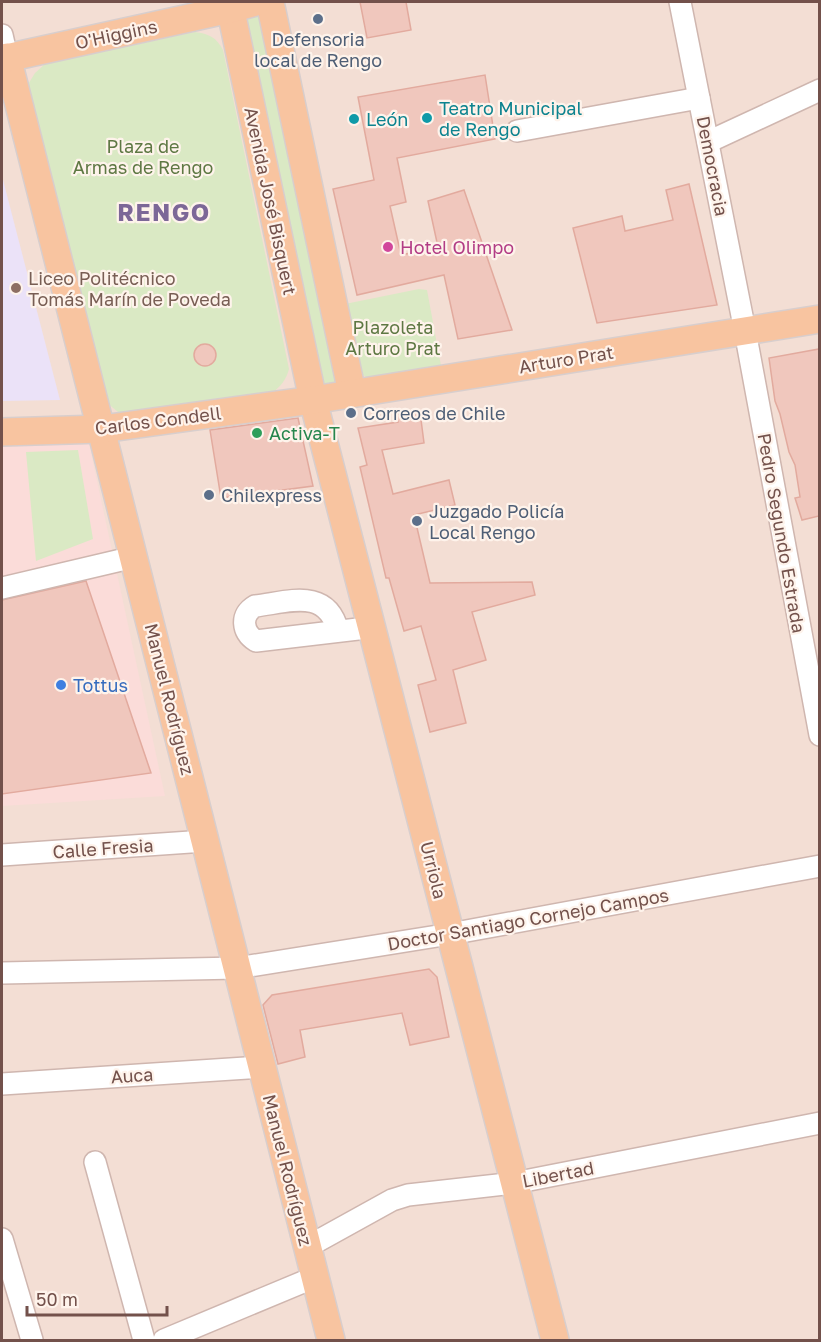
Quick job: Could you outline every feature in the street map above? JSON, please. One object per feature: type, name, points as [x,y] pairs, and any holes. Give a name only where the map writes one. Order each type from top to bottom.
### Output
[{"type":"main road","points":[[270,2],[352,393]]},
{"type":"main road","name":"O'Higgins","points":[[3,50],[238,4]]},
{"type":"main road","name":"Avenida José Bisquert","points":[[238,4],[313,400]]},
{"type":"main road","name":"Manuel Rodríguez","points":[[3,50],[102,429],[331,1341]]},
{"type":"main road","name":"Arturo Prat","points":[[313,400],[819,319]]},
{"type":"main road","name":"Carlos Condell","points":[[2,432],[102,429],[313,400]]},
{"type":"main road","name":"Urriola","points":[[313,400],[555,1341]]},
{"type":"street","name":"Democracia","points":[[680,2],[745,331]]},
{"type":"street","points":[[708,142],[819,90]]},
{"type":"street","points":[[517,131],[699,98]]},
{"type":"street","name":"Pedro Segundo Estrada","points":[[745,331],[819,735]]},
{"type":"street","points":[[2,588],[134,557]]},
{"type":"street","points":[[338,631],[371,627]]},
{"type":"street","name":"Calle Fresia","points":[[2,855],[205,841]]},
{"type":"street","name":"Doctor Santiago Cornejo Campos","points":[[2,973],[237,968],[450,934],[819,866]]},
{"type":"street","name":"Auca","points":[[2,1084],[262,1067]]},
{"type":"street","name":"Libertad","points":[[307,1248],[400,1198],[429,1192],[514,1182],[819,1124]]},
{"type":"street","points":[[95,1162],[144,1341]]},
{"type":"street","points":[[2,1239],[32,1341]]},
{"type":"street","points":[[164,1341],[315,1277]]},
{"type":"shaded area","points":[[2,2],[819,2],[819,1340],[2,1340]]},
{"type":"shaded area","name":"Liceo Politécnico Tomás Marín de Poveda","points":[[2,176],[60,400],[2,401]]},
{"type":"shaded area","points":[[89,444],[165,796],[2,806],[2,446]]},
{"type":"green space","points":[[233,2],[263,2],[343,381],[314,386]]},
{"type":"green space","name":"Plaza de Armas de Rengo","points":[[195,32],[212,37],[223,50],[289,369],[283,382],[272,393],[123,416],[107,403],[27,86],[35,73],[45,64]]},
{"type":"green space","name":"Plazoleta Arturo Prat","points":[[419,289],[427,290],[442,371],[376,383],[355,370],[340,305]]},
{"type":"green space","points":[[78,450],[93,539],[36,561],[26,452]]},
{"type":"building","points":[[360,2],[406,2],[411,30],[367,38]]},
{"type":"building","points":[[485,75],[495,139],[397,158],[406,202],[390,206],[401,255],[438,247],[428,201],[464,190],[512,330],[458,339],[444,275],[357,295],[333,189],[374,180],[358,97]]},
{"type":"building","points":[[689,184],[717,305],[597,323],[573,228],[622,216],[625,231],[673,220],[666,190]]},
{"type":"building","points":[[205,344],[213,347],[216,355],[213,363],[205,366],[197,363],[194,355],[197,347]]},
{"type":"building","points":[[819,349],[819,516],[802,520],[795,498],[800,497],[795,465],[789,452],[775,401],[769,358]]},
{"type":"building","points":[[420,412],[424,443],[382,450],[393,494],[449,480],[455,505],[414,515],[430,583],[532,582],[535,595],[472,612],[486,660],[453,670],[466,723],[430,732],[418,685],[436,680],[421,626],[404,631],[389,578],[386,578],[360,467],[367,465],[358,428],[398,422],[397,414]]},
{"type":"building","points":[[298,418],[313,486],[221,498],[210,430]]},
{"type":"building","name":"Tottus","points":[[86,581],[151,773],[2,794],[2,600]]},
{"type":"building","points":[[429,969],[437,977],[449,1037],[410,1045],[402,1013],[300,1030],[305,1057],[278,1064],[263,1005],[272,995]]},
{"type":"place","name":"Defensoria local de Rengo","points":[[318,19]]},
{"type":"place","name":"Teatro Municipal de Rengo","points":[[427,118]]},
{"type":"place","name":"León","points":[[354,119]]},
{"type":"place","name":"Hotel Olimpo","points":[[388,247]]},
{"type":"place","name":"Liceo Politécnico Tomás Marín de Poveda","points":[[16,288]]},
{"type":"place","name":"Correos de Chile","points":[[351,413]]},
{"type":"place","name":"Activa-T","points":[[257,433]]},
{"type":"place","name":"Chilexpress","points":[[209,495]]},
{"type":"place","name":"Juzgado Policía Local Rengo","points":[[417,521]]},
{"type":"place","name":"Tottus","points":[[61,685]]},
{"type":"district","name":"RENGO","points":[[164,211]]}]
